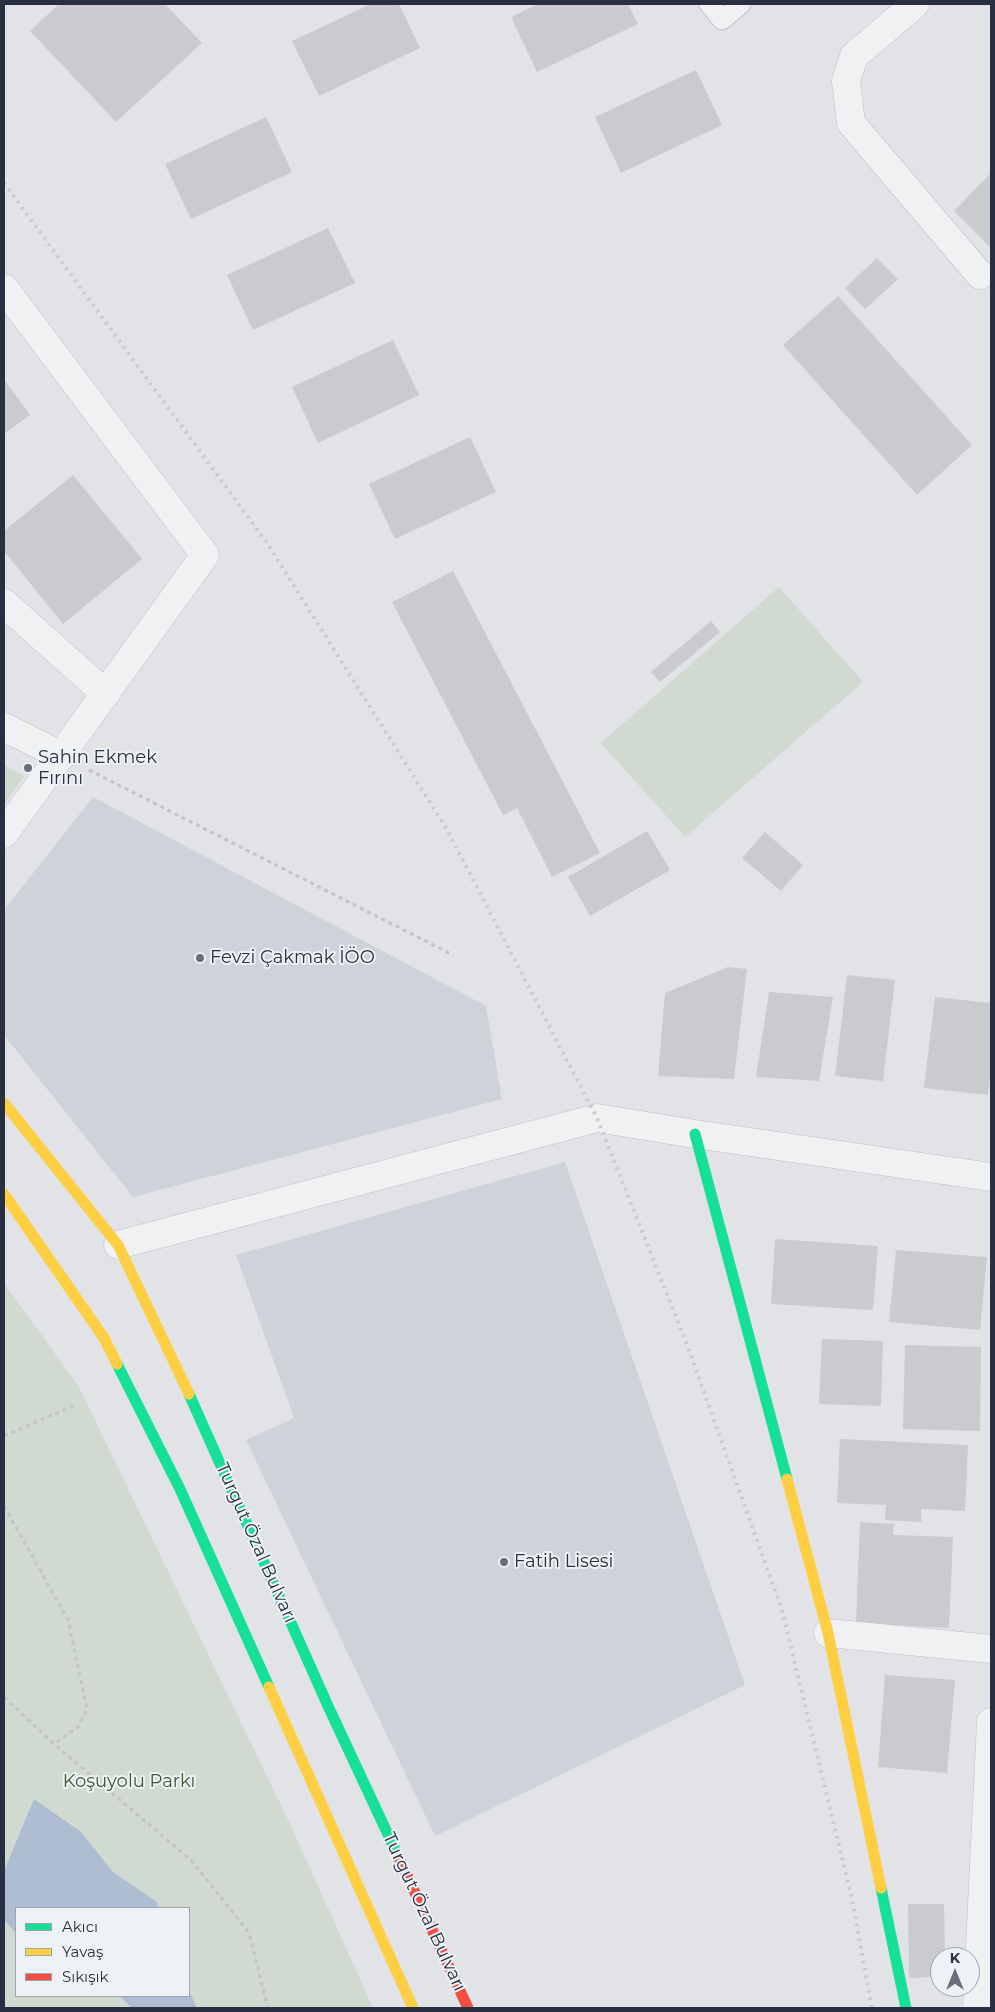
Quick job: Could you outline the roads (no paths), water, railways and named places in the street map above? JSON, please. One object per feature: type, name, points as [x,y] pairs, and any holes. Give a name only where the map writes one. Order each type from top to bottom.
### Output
[{"type":"main road","name":"Turgut Özal Bulvarı","points":[[4,1103],[118,1245],[211,1440],[328,1706],[468,2008]]},
{"type":"main road","points":[[695,1134],[828,1633],[906,2008]]},
{"type":"main road","points":[[4,1194],[104,1338],[180,1489],[413,2008]]},
{"type":"street","points":[[915,4],[854,56],[846,81],[850,123],[980,275]]},
{"type":"street","points":[[4,288],[205,555],[4,834]]},
{"type":"street","points":[[4,603],[106,694]]},
{"type":"street","points":[[4,727],[62,756]]},
{"type":"street","points":[[118,1245],[597,1118],[991,1177]]},
{"type":"street","points":[[828,1633],[991,1649]]},
{"type":"street","points":[[977,2008],[991,1722]]},
{"type":"lane","points":[[709,4],[722,20],[741,4]]},
{"type":"water","points":[[34,1799],[81,1832],[113,1872],[157,1902],[159,1907],[15,1907],[15,1932],[4,1920],[4,1871]]},
{"type":"water","points":[[190,1993],[197,2008],[132,2008],[120,1997],[190,1997]]},
{"type":"railway","points":[[4,183],[267,543],[446,828],[597,1118],[686,1342],[782,1610],[852,1899],[872,2008]]},
{"type":"place","name":"Sahin Ekmek Fırını","points":[[28,768]]},
{"type":"place","name":"Fevzi Çakmak İÖO","points":[[200,958]]},
{"type":"place","name":"Fatih Lisesi","points":[[504,1562]]},
{"type":"park label","name":"Koşuyolu Parkı","points":[[129,1782]]}]
